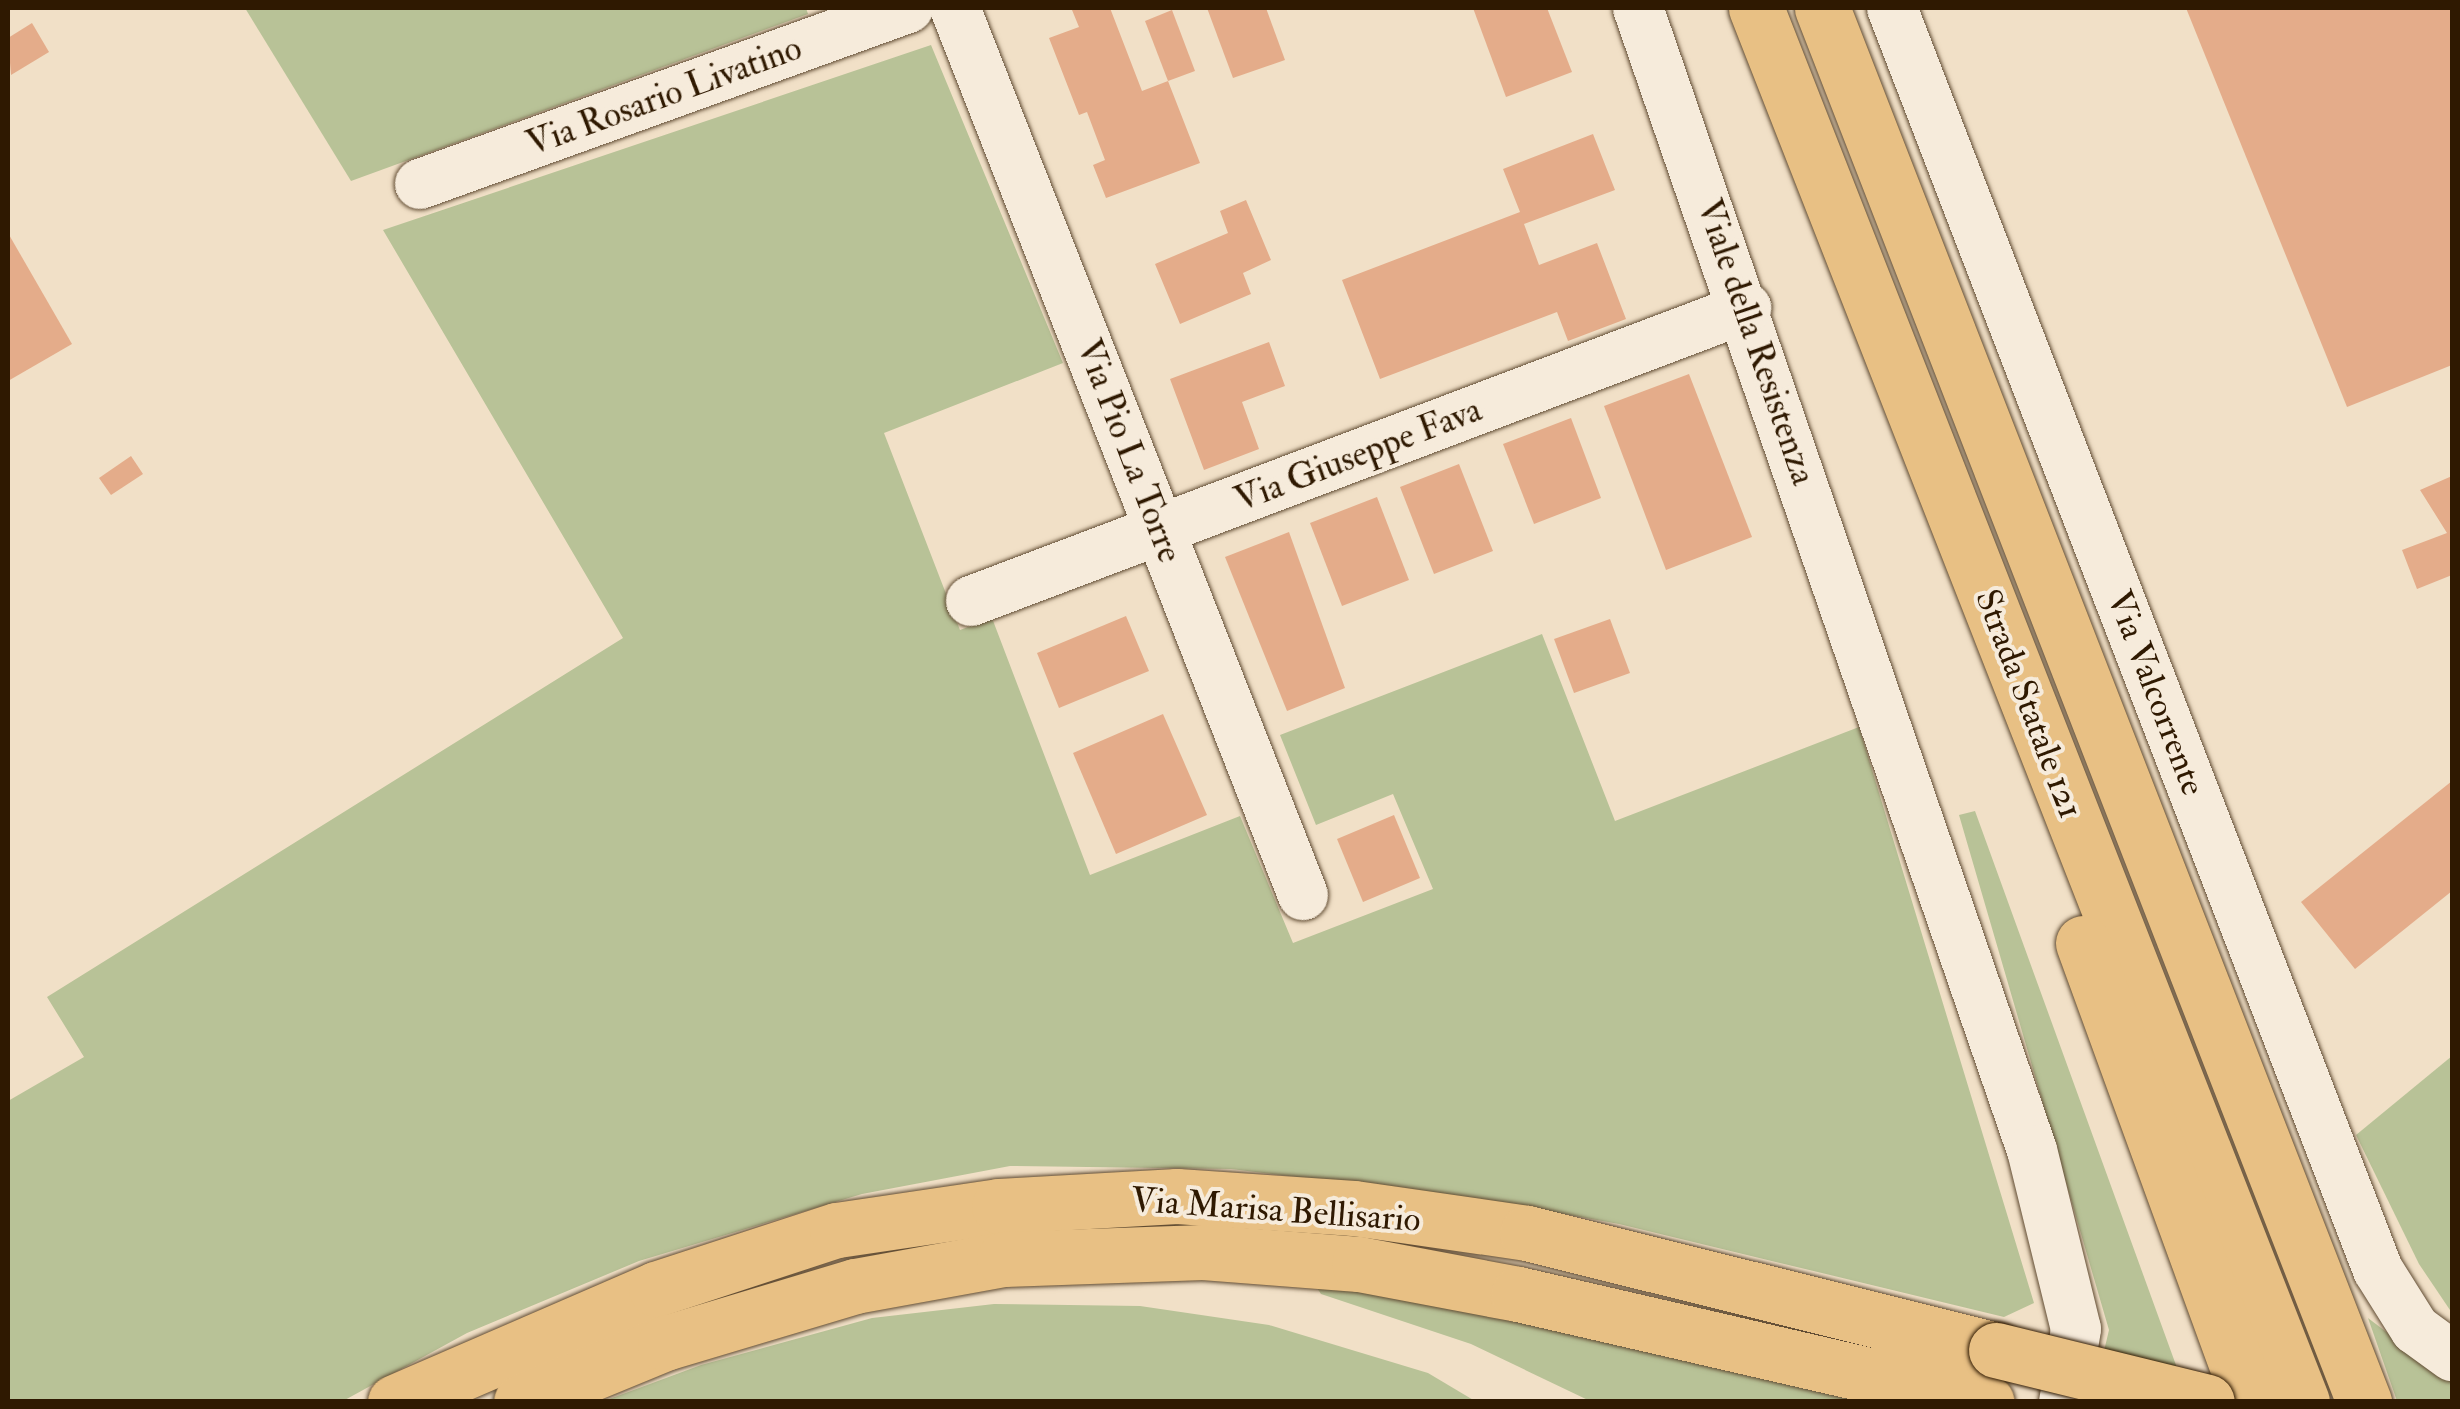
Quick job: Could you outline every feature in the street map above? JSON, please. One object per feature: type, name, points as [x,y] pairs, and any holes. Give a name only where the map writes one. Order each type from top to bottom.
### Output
[{"type":"main road","name":"Strada Statale 121","points":[[1756,8],[2302,1402]]},
{"type":"main road","name":"Strada Statale 121","points":[[1822,8],[2364,1402]]},
{"type":"main road","points":[[1849,244],[1937,556],[2250,1402]]},
{"type":"main road","name":"Via Marisa Bellisario","points":[[395,1402],[656,1289],[838,1230],[999,1206],[1177,1196],[1354,1208],[1527,1234],[1987,1384]]},
{"type":"main road","name":"Via Marisa Bellisario","points":[[521,1402],[664,1343],[855,1286],[1004,1259],[1203,1252],[1359,1264],[1987,1384]]},
{"type":"main road","points":[[1987,1384],[2207,1402]]},
{"type":"street","name":"Via Rosario Livatino","points":[[420,184],[908,8]]},
{"type":"street","name":"Via Pio La Torre","points":[[955,8],[1303,895]]},
{"type":"street","name":"Viale della Resistenza","points":[[1638,8],[1746,308],[2032,1150],[2076,1329],[2064,1402]]},
{"type":"street","name":"Via Valcorrente","points":[[1892,8],[2378,1270],[2415,1329],[2452,1356]]},
{"type":"street","name":"Via Giuseppe Fava","points":[[970,602],[1746,308]]},
{"type":"green space","points":[[245,8],[806,8],[808,14],[351,181]]},
{"type":"green space","points":[[931,45],[1063,363],[884,433],[960,630],[992,618],[1090,875],[1240,816],[1293,943],[1433,889],[1393,794],[1316,825],[1280,735],[1542,634],[1615,821],[1859,727],[2034,1303],[2004,1317],[1619,1224],[1487,1200],[1231,1169],[1010,1166],[862,1194],[639,1261],[467,1333],[343,1401],[8,1401],[8,1101],[84,1057],[47,997],[623,638],[383,230]]},
{"type":"green space","points":[[1975,811],[2189,1401],[2092,1401],[2109,1330],[1959,815]]},
{"type":"green space","points":[[2452,1056],[2452,1313],[2419,1264],[2356,1135]]},
{"type":"green space","points":[[1313,1282],[1441,1297],[1890,1401],[1590,1401],[1471,1344],[1321,1294]]},
{"type":"green space","points":[[994,1304],[1140,1306],[1269,1325],[1428,1373],[1475,1401],[604,1401],[701,1365],[872,1318]]},
{"type":"green space","points":[[2368,1318],[2452,1382],[2452,1401],[2397,1401]]},
{"type":"building","points":[[1110,8],[1142,91],[1168,81],[1200,163],[1106,198],[1093,165],[1105,160],[1087,112],[1079,115],[1049,38],[1079,27],[1072,10]]},
{"type":"building","points":[[1207,8],[1266,8],[1285,60],[1233,78]]},
{"type":"building","points":[[1473,8],[1547,8],[1572,72],[1506,97]]},
{"type":"building","points":[[2186,8],[2452,8],[2452,365],[2347,407]]},
{"type":"building","points":[[1172,10],[1195,71],[1168,81],[1145,21]]},
{"type":"building","points":[[32,23],[49,52],[11,75],[8,38]]},
{"type":"building","points":[[1593,134],[1615,190],[1524,224],[1539,265],[1597,243],[1626,319],[1568,341],[1557,312],[1380,379],[1342,280],[1520,212],[1503,169]]},
{"type":"building","points":[[1246,200],[1271,260],[1243,273],[1251,294],[1180,324],[1155,264],[1228,233],[1220,211]]},
{"type":"building","points":[[8,233],[72,344],[8,381]]},
{"type":"building","points":[[1269,342],[1285,386],[1242,402],[1259,449],[1204,470],[1170,379]]},
{"type":"building","points":[[1689,374],[1752,537],[1666,570],[1604,406]]},
{"type":"building","points":[[1571,418],[1601,498],[1534,524],[1503,444]]},
{"type":"building","points":[[131,456],[143,474],[111,495],[99,478]]},
{"type":"building","points":[[1459,464],[1493,551],[1434,574],[1400,487]]},
{"type":"building","points":[[2452,476],[2452,575],[2417,589],[2402,550],[2447,533],[2420,490]]},
{"type":"building","points":[[1377,497],[1409,580],[1342,606],[1310,523]]},
{"type":"building","points":[[1289,532],[1345,688],[1287,711],[1225,557]]},
{"type":"building","points":[[1126,616],[1149,671],[1059,708],[1037,653]]},
{"type":"building","points":[[1610,619],[1630,673],[1574,693],[1554,639]]},
{"type":"building","points":[[1163,714],[1207,815],[1116,854],[1073,753]]},
{"type":"building","points":[[2452,781],[2452,891],[2355,969],[2301,902]]},
{"type":"building","points":[[1394,815],[1420,878],[1363,902],[1337,839]]}]
